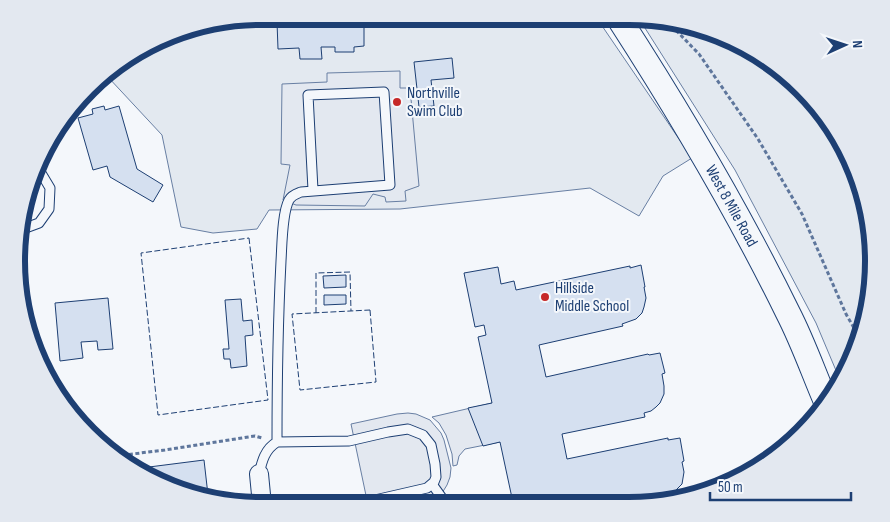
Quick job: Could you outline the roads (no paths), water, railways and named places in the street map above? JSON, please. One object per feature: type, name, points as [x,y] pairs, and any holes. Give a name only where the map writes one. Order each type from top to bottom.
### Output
[{"type":"main road","name":"West 8 Mile Road","points":[[623,25],[689,129],[734,208],[789,314],[823,395]]},
{"type":"street","points":[[259,474],[261,497]]},
{"type":"lane","points":[[277,442],[278,321],[283,229],[289,199],[294,194],[313,190],[390,185],[384,92],[308,95],[313,190]]},
{"type":"lane","points":[[28,227],[39,223],[49,210],[50,188],[42,174]]},
{"type":"lane","points":[[259,474],[267,451],[277,442],[349,441],[408,429],[423,435],[431,446],[436,477],[427,488],[392,497]]},
{"type":"lane","points":[[432,484],[441,497]]},
{"type":"place","name":"Northville Swim Club","points":[[397,102]]},
{"type":"place","name":"Hillside Middle School","points":[[545,297]]}]
